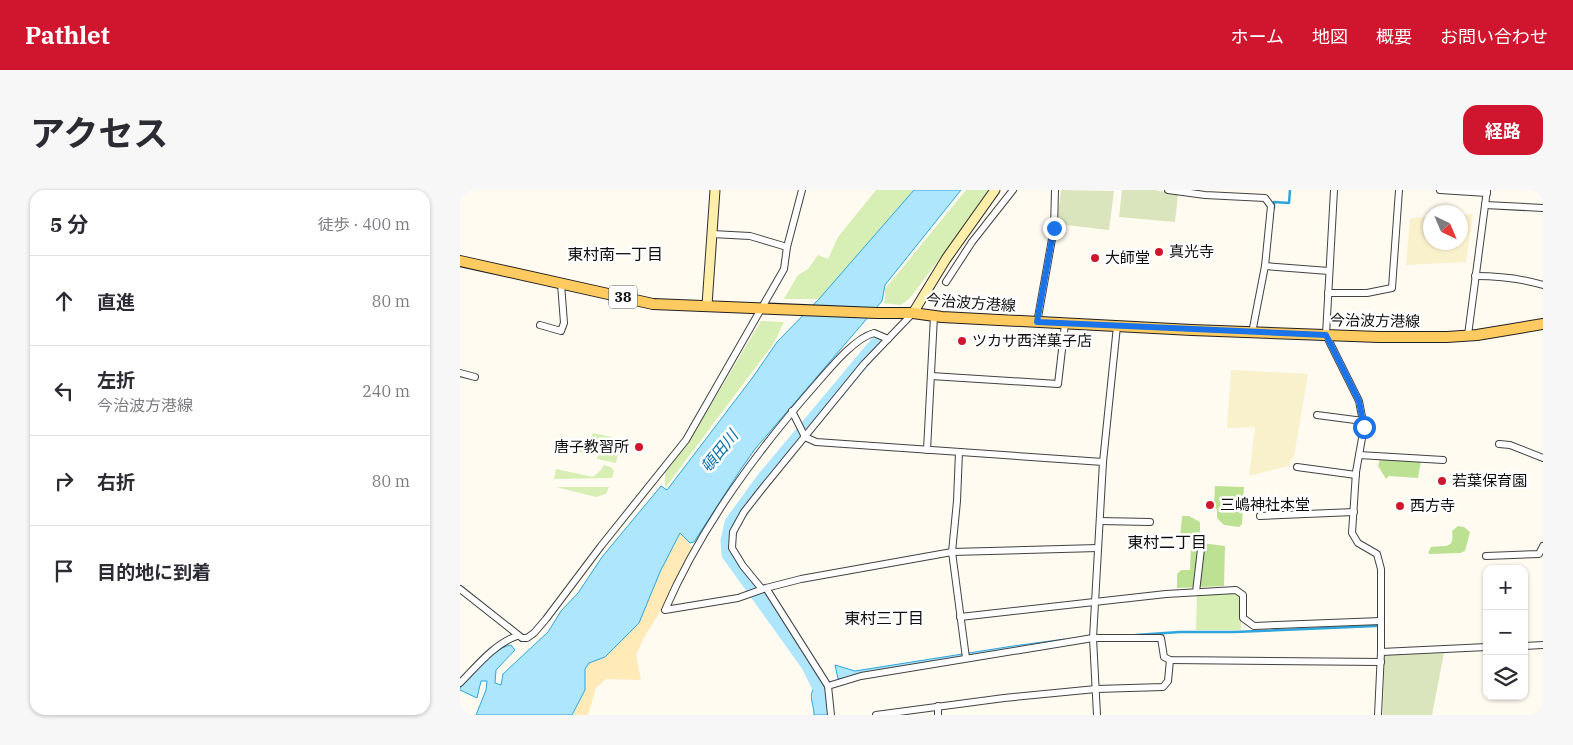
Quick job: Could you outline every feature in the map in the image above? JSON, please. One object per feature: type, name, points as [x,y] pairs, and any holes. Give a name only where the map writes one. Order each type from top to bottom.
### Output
[{"type":"main road","name":"今治波方港線","points":[[460,261],[653,304],[913,313],[1065,324],[1409,338],[1468,335],[1543,324]]},
{"type":"street","points":[[707,305],[715,190]]},
{"type":"street","points":[[460,589],[517,636],[528,638],[540,626],[686,440],[784,270],[787,247],[802,190]]},
{"type":"street","points":[[831,715],[828,686],[764,589],[743,566],[732,548],[733,532],[744,512],[864,364],[913,313],[946,259],[995,190]]},
{"type":"street","points":[[946,282],[972,242],[1013,190]]},
{"type":"street","points":[[1037,322],[1054,228],[1055,190]]},
{"type":"street","points":[[1168,190],[1265,198],[1271,206],[1265,266],[1252,333]]},
{"type":"street","points":[[1334,190],[1326,335],[1359,401],[1364,427],[1356,475],[1352,533],[1358,543],[1377,554],[1381,569],[1381,652],[1378,715]]},
{"type":"street","points":[[1328,293],[1367,293],[1392,288],[1400,190]]},
{"type":"street","points":[[1440,190],[1487,192],[1468,335]]},
{"type":"street","points":[[1485,205],[1543,208]]},
{"type":"street","points":[[712,234],[750,236],[787,247]]},
{"type":"street","points":[[1265,266],[1329,271]]},
{"type":"street","points":[[1475,276],[1522,279],[1543,285]]},
{"type":"street","points":[[540,325],[561,331],[564,323],[561,284]]},
{"type":"street","points":[[927,450],[934,316]]},
{"type":"street","points":[[931,376],[1058,384],[1065,324]]},
{"type":"street","points":[[1097,715],[1094,638],[1095,602],[1103,462],[1116,326]]},
{"type":"street","points":[[888,339],[874,333],[868,334],[839,358],[792,411],[747,468],[708,527],[674,589],[665,610],[738,598],[801,579],[952,552],[1098,548]]},
{"type":"street","points":[[460,373],[475,378]]},
{"type":"street","points":[[792,411],[804,437],[816,442],[1103,462]]},
{"type":"street","points":[[1317,415],[1363,421]]},
{"type":"street","points":[[1499,444],[1510,445],[1543,458]]},
{"type":"street","points":[[959,452],[952,552],[966,658]]},
{"type":"street","points":[[1359,454],[1443,460]]},
{"type":"street","points":[[1297,467],[1356,475]]},
{"type":"street","points":[[1260,516],[1354,512]]},
{"type":"street","points":[[1100,521],[1150,522]]},
{"type":"street","points":[[1486,556],[1539,554],[1543,546]]},
{"type":"street","points":[[1196,592],[1201,549]]},
{"type":"street","points":[[960,616],[1196,592],[1236,590],[1243,595],[1243,618],[1254,626],[1381,621]]},
{"type":"street","points":[[460,683],[496,648],[517,636]]},
{"type":"street","points":[[828,686],[861,676],[1094,638],[1162,638],[1164,657],[1170,660],[1380,662]]},
{"type":"street","points":[[1528,646],[1543,645]]},
{"type":"street","points":[[1381,652],[1483,647]]},
{"type":"street","points":[[876,715],[938,706],[1096,689],[1162,687],[1168,681],[1170,660]]},
{"type":"street","points":[[938,706],[938,715]]},
{"type":"shaded area","points":[[1468,214],[1473,214],[1468,248]]},
{"type":"shaded area","points":[[1423,217],[1423,250],[1468,250],[1466,262],[1406,265],[1410,218]]},
{"type":"shaded area","points":[[1231,370],[1308,374],[1294,456],[1288,466],[1249,476],[1255,427],[1227,428]]},
{"type":"green space","points":[[876,190],[914,190],[819,299],[784,299],[798,275],[808,269],[818,255],[828,259],[838,237]]},
{"type":"green space","points":[[966,190],[991,190],[910,298],[901,305],[883,303],[885,300],[885,289]]},
{"type":"green space","points":[[1061,190],[1114,191],[1109,230],[1057,224]]},
{"type":"green space","points":[[1122,190],[1155,190],[1178,195],[1175,222],[1119,217]]},
{"type":"green space","points":[[761,321],[784,322],[774,343],[665,488],[665,472],[697,428]]},
{"type":"green space","points":[[593,433],[612,437],[611,447],[597,444],[592,455],[575,451],[575,444],[588,445]]},
{"type":"green space","points":[[616,438],[621,440],[616,463],[597,459],[600,448],[613,451]]},
{"type":"green space","points":[[1380,459],[1421,461],[1418,478],[1389,476],[1386,479],[1378,466]]},
{"type":"green space","points":[[603,465],[611,467],[614,471],[612,478],[554,479],[556,469],[593,477],[602,469]]},
{"type":"green space","points":[[1215,486],[1244,487],[1242,524],[1239,527],[1224,525],[1217,518],[1217,510],[1214,506]]},
{"type":"green space","points":[[556,487],[609,487],[606,494],[596,497]]},
{"type":"green space","points":[[1182,516],[1189,516],[1200,522],[1200,539],[1180,539]]},
{"type":"green space","points":[[1458,526],[1464,527],[1470,532],[1465,551],[1460,553],[1428,553],[1431,547],[1450,544],[1453,537],[1452,531]]},
{"type":"green space","points":[[1194,542],[1225,546],[1224,586],[1177,588],[1177,574],[1181,570],[1190,570],[1191,546]]},
{"type":"green space","points":[[1236,593],[1241,597],[1241,630],[1196,630],[1197,595]]},
{"type":"green space","points":[[1444,653],[1432,715],[1383,715],[1384,655]]},
{"type":"sand","points":[[681,532],[692,548],[636,655],[641,680],[606,679],[596,688],[588,715],[573,715],[585,690],[585,669],[589,663],[605,657],[660,572]]},
{"type":"water","name":"頓田川","points":[[914,190],[961,190],[885,285],[882,301],[755,449],[694,542],[690,543],[680,533],[660,572],[639,623],[605,657],[589,663],[585,669],[585,690],[572,715],[476,715],[486,690],[487,681],[481,681],[477,698],[460,690],[460,688],[490,656],[511,645],[515,650],[496,670],[495,683],[501,685],[503,674],[548,632],[561,611],[578,593],[602,557],[661,486],[667,490],[753,377],[777,342],[819,299]]},
{"type":"water","points":[[1065,639],[1065,642],[838,679],[835,665],[855,671]]},
{"type":"water","points":[[818,684],[826,689],[828,715],[814,715],[811,695],[814,687]]},
{"type":"waterway","points":[[1274,208],[1274,202],[1289,203],[1290,190]]},
{"type":"waterway","points":[[818,684],[808,664],[729,554],[728,541],[732,523],[764,479],[876,345]]},
{"type":"waterway","points":[[1136,635],[1376,626]]},
{"type":"place","name":"真光寺","points":[[1159,252]]},
{"type":"place","name":"大師堂","points":[[1095,258]]},
{"type":"place","name":"ツカサ西洋菓子店","points":[[962,341]]},
{"type":"place","name":"唐子教習所","points":[[639,447]]},
{"type":"place","name":"若葉保育園","points":[[1442,481]]},
{"type":"place","name":"三嶋神社本堂","points":[[1210,505]]},
{"type":"place","name":"西方寺","points":[[1400,506]]},
{"type":"district","name":"東村南一丁目","points":[[615,254]]},
{"type":"district","name":"東村二丁目","points":[[1167,542]]},
{"type":"district","name":"東村三丁目","points":[[884,618]]},
{"type":"route","points":[[1054,228],[1037,322],[1326,335],[1359,401],[1364,427]]}]
